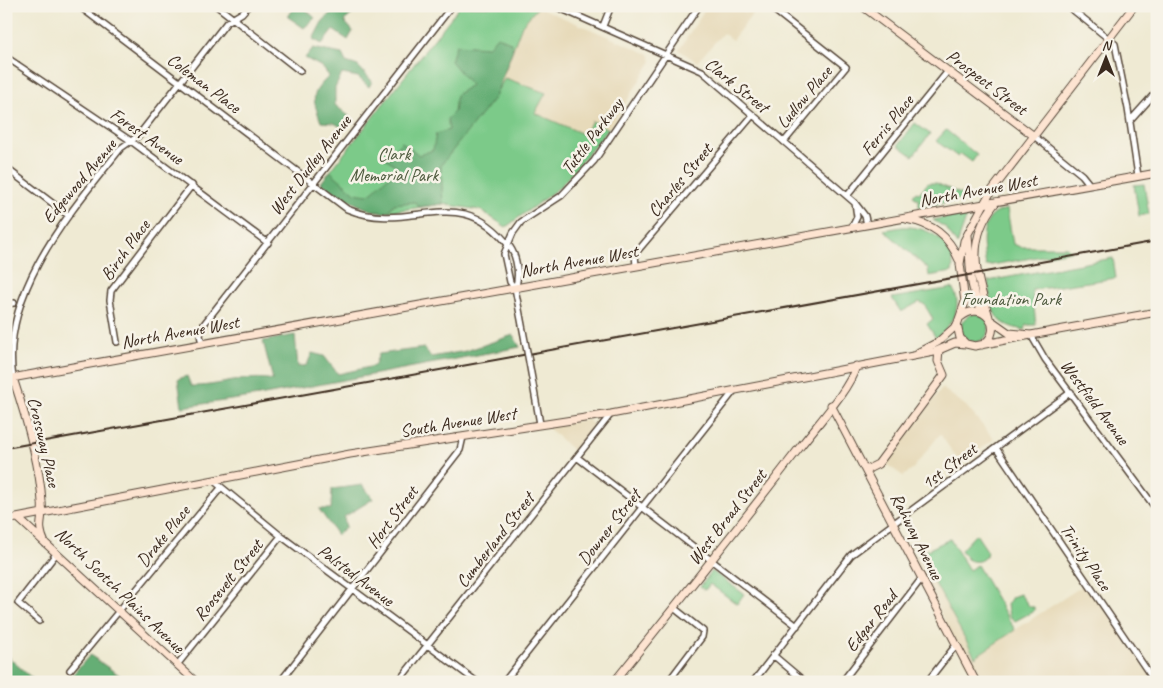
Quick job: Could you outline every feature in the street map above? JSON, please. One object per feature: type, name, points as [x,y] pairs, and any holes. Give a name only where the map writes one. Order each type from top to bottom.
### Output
[{"type":"main road","name":"Prospect Street","points":[[862,6],[1034,136]]},
{"type":"main road","points":[[1134,6],[983,204],[962,249],[960,264],[965,299],[959,321],[959,336],[966,344],[975,346],[1156,313]]},
{"type":"main road","name":"North Avenue West","points":[[9,378],[1157,173]]},
{"type":"main road","points":[[982,345],[991,336],[975,244],[982,221],[996,202]]},
{"type":"main road","points":[[900,219],[925,223],[935,228],[951,245],[960,264]]},
{"type":"main road","points":[[968,235],[968,254],[974,291],[977,302],[988,317]]},
{"type":"main road","points":[[959,321],[971,311],[988,317],[1009,332],[1031,335]]},
{"type":"main road","name":"South Avenue West","points":[[915,354],[938,342],[959,321]]},
{"type":"main road","name":"South Avenue West","points":[[6,520],[350,454],[611,414],[736,388],[940,350],[955,343],[966,344]]},
{"type":"main road","points":[[866,470],[878,464],[944,375],[938,360],[940,350]]},
{"type":"main road","name":"West Broad Street","points":[[614,682],[714,560],[831,405],[854,373],[856,366]]},
{"type":"main road","name":"Crossway Place","points":[[9,378],[26,416],[43,503],[41,513]]},
{"type":"main road","name":"Rahway Avenue","points":[[831,405],[976,682]]},
{"type":"main road","name":"North Scotch Plains Avenue","points":[[41,513],[41,531],[46,546],[196,682]]},
{"type":"main road","points":[[18,518],[46,546]]},
{"type":"street","name":"Coleman Place","points":[[79,6],[312,184]]},
{"type":"street","points":[[217,6],[300,71]]},
{"type":"street","name":"Edgewood Avenue","points":[[20,285],[43,246],[121,148],[138,136],[228,22],[248,6]]},
{"type":"street","name":"West Dudley Avenue","points":[[202,344],[201,329],[452,6]]},
{"type":"street","name":"Clark Street","points":[[555,6],[702,71],[855,203],[865,216],[867,225]]},
{"type":"street","points":[[603,26],[611,6]]},
{"type":"street","name":"Tuttle Parkway","points":[[540,424],[515,288],[510,282],[504,254],[521,222],[561,196],[594,161],[699,6]]},
{"type":"street","name":"Ludlow Place","points":[[769,6],[846,67],[784,142]]},
{"type":"street","points":[[1068,6],[1110,38],[1115,44],[1130,121],[1138,176]]},
{"type":"street","name":"Forest Avenue","points":[[6,57],[131,141],[268,243]]},
{"type":"street","name":"Ferris Place","points":[[847,196],[948,71]]},
{"type":"street","points":[[1130,121],[1157,90]]},
{"type":"street","name":"Charles Street","points":[[636,266],[635,254],[753,115]]},
{"type":"street","name":"Prospect Street","points":[[1034,136],[1082,175],[1090,185]]},
{"type":"street","points":[[6,168],[68,215]]},
{"type":"street","name":"Tuttle Parkway","points":[[312,184],[347,209],[363,216],[382,218],[451,211],[469,214],[490,225],[513,252],[518,280],[515,288]]},
{"type":"street","name":"Birch Place","points":[[117,342],[110,300],[111,291],[192,185]]},
{"type":"street","points":[[852,227],[857,217],[855,203]]},
{"type":"street","points":[[6,304],[15,300],[9,346],[9,378]]},
{"type":"street","name":"Westfield Avenue","points":[[1031,335],[1045,359],[1157,510]]},
{"type":"street","name":"Downer Street","points":[[504,682],[736,388]]},
{"type":"street","name":"1st Street","points":[[753,682],[851,555],[1071,392]]},
{"type":"street","name":"Cumberland Street","points":[[398,682],[578,458],[611,414]]},
{"type":"street","name":"Hort Street","points":[[280,682],[460,450],[464,437]]},
{"type":"street","name":"Trinity Place","points":[[996,448],[1154,682]]},
{"type":"street","points":[[578,458],[714,560],[797,626]]},
{"type":"street","name":"Palsted Avenue","points":[[214,481],[220,489],[281,536],[477,682]]},
{"type":"street","name":"Drake Place","points":[[70,670],[220,489]]},
{"type":"street","name":"Roosevelt Street","points":[[177,665],[281,536]]},
{"type":"street","points":[[39,621],[18,603],[56,554]]},
{"type":"street","name":"Edgar Road","points":[[842,682],[922,578]]},
{"type":"street","points":[[668,682],[702,637],[703,631],[674,608]]},
{"type":"street","points":[[927,682],[956,645]]},
{"type":"street","points":[[773,656],[804,682]]},
{"type":"shaded area","points":[[707,6],[736,6],[745,13],[751,6],[759,6],[732,40],[723,33],[697,62],[679,50]]},
{"type":"shaded area","points":[[538,7],[649,54],[652,61],[609,129],[560,187],[506,227],[480,210],[443,204],[495,97],[522,25]]},
{"type":"shaded area","points":[[942,388],[966,406],[994,439],[961,464],[940,434],[911,471],[903,476],[886,464]]},
{"type":"shaded area","points":[[588,419],[593,426],[573,450],[547,427]]},
{"type":"shaded area","points":[[950,539],[969,570],[977,565],[1015,630],[1087,583],[1155,682],[976,682],[912,559]]},
{"type":"green space","points":[[295,6],[302,6],[315,18],[304,28],[288,17]]},
{"type":"green space","points":[[337,6],[362,6],[344,21],[353,31],[348,40],[333,30],[322,44],[313,39],[322,22]]},
{"type":"green space","name":"Clark Memorial Park","points":[[460,6],[538,7],[522,25],[497,91],[505,78],[546,93],[535,113],[583,134],[592,121],[609,129],[560,187],[506,227],[480,210],[443,204],[380,213],[342,196],[321,183]]},
{"type":"green space","points":[[497,36],[510,42],[513,49],[495,97],[441,165],[443,204],[419,207],[415,202],[394,204],[388,212],[380,212],[363,207],[321,183],[330,171],[355,193],[367,195],[388,177],[397,173],[397,166],[385,158],[402,142],[419,155],[433,150],[436,134],[449,130],[447,119],[454,112],[456,95],[471,85],[451,61],[456,45],[488,47]]},
{"type":"green space","points":[[313,48],[342,54],[346,62],[358,66],[372,81],[369,87],[358,77],[342,74],[335,88],[335,105],[350,117],[343,128],[334,123],[321,122],[314,97],[318,88],[329,76],[322,67],[305,58]]},
{"type":"green space","points":[[915,123],[930,134],[913,156],[898,145]]},
{"type":"green space","points":[[946,130],[977,155],[972,162],[961,154],[958,157],[936,141]]},
{"type":"green space","points":[[928,183],[936,183],[965,196],[965,199],[919,207],[919,200],[913,196],[916,192],[919,193]]},
{"type":"green space","points":[[1144,184],[1149,214],[1139,216],[1134,185]]},
{"type":"green space","points":[[1007,209],[1013,244],[1021,247],[1067,247],[1071,251],[986,266],[984,231],[991,217]]},
{"type":"green space","points":[[968,213],[957,245],[946,228],[933,220]]},
{"type":"green space","points":[[902,227],[921,229],[939,238],[946,244],[951,252],[952,272],[929,276],[928,269],[884,230]]},
{"type":"green space","name":"Foundation Park","points":[[1113,258],[1116,278],[1032,290],[1036,325],[1026,325],[1025,330],[1014,328],[1000,320],[996,315],[991,301],[988,281]]},
{"type":"green space","points":[[952,288],[957,301],[954,315],[951,322],[936,338],[927,324],[933,319],[924,304],[919,302],[901,312],[892,298]]},
{"type":"green space","points":[[975,314],[985,318],[989,328],[985,338],[975,342],[965,338],[961,328],[965,318]]},
{"type":"green space","points":[[295,335],[298,367],[307,365],[312,353],[324,356],[338,374],[374,366],[379,354],[424,348],[431,357],[466,351],[513,335],[520,347],[259,396],[182,407],[178,379],[187,376],[191,386],[253,379],[273,380],[263,341]]},
{"type":"green space","points":[[363,485],[373,499],[344,517],[346,527],[337,535],[319,509],[331,509],[332,489]]},
{"type":"green space","points":[[976,534],[988,552],[982,559],[974,561],[967,559],[961,550]]},
{"type":"green space","points":[[950,539],[969,570],[977,565],[1015,630],[975,657],[919,554]]},
{"type":"green space","points":[[712,571],[744,594],[737,604],[710,584],[705,590],[700,587]]},
{"type":"green space","points":[[1020,594],[1030,607],[1034,607],[1034,611],[1015,621],[1009,616],[1007,605],[1012,597]]},
{"type":"green space","points":[[6,655],[36,682],[6,682]]},
{"type":"green space","points":[[90,655],[129,682],[66,682]]},
{"type":"railway","points":[[6,448],[1157,241]]}]
